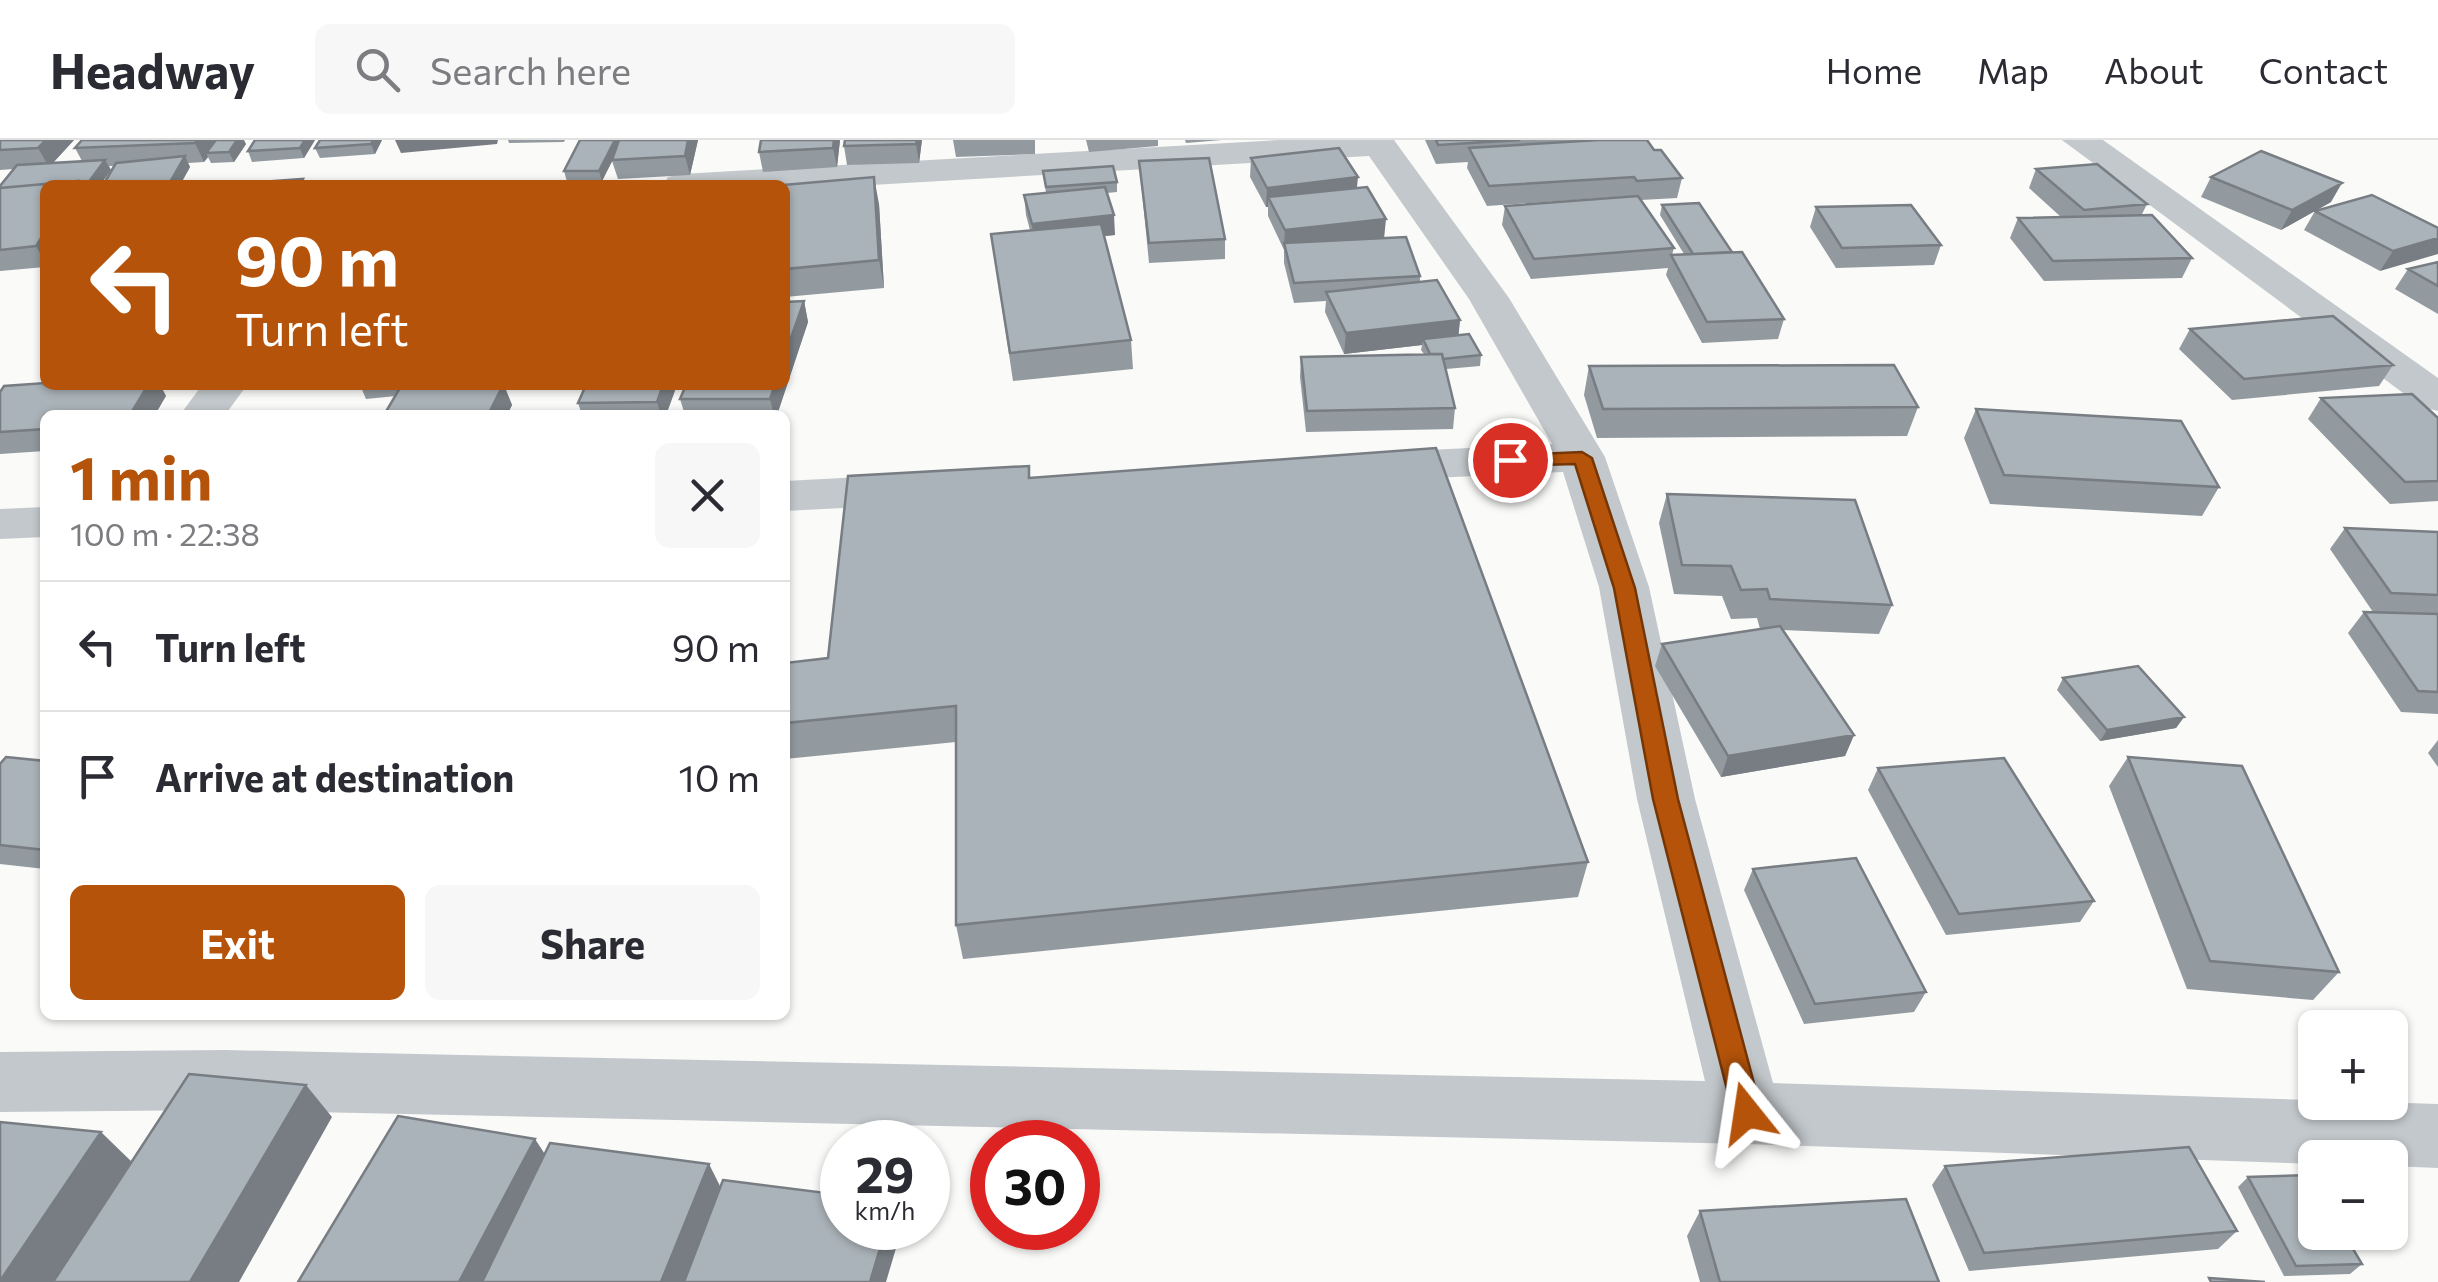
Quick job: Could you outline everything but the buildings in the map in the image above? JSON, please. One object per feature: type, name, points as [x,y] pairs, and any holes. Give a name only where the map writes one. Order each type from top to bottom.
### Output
[{"type":"street","points":[[2080,140],[2438,398]]},
{"type":"street","points":[[765,180],[1378,143],[1489,298],[1582,458],[1624,588],[1666,799],[1747,1113]]},
{"type":"street","points":[[206,410],[221,390]]},
{"type":"street","points":[[1316,469],[1582,458]]},
{"type":"street","points":[[790,496],[963,487]]},
{"type":"street","points":[[0,524],[40,522]]},
{"type":"street","points":[[0,1082],[225,1080],[1747,1113],[2438,1136]]},
{"type":"route","points":[[1510,460],[1582,458],[1624,588],[1666,799],[1747,1113]]}]
